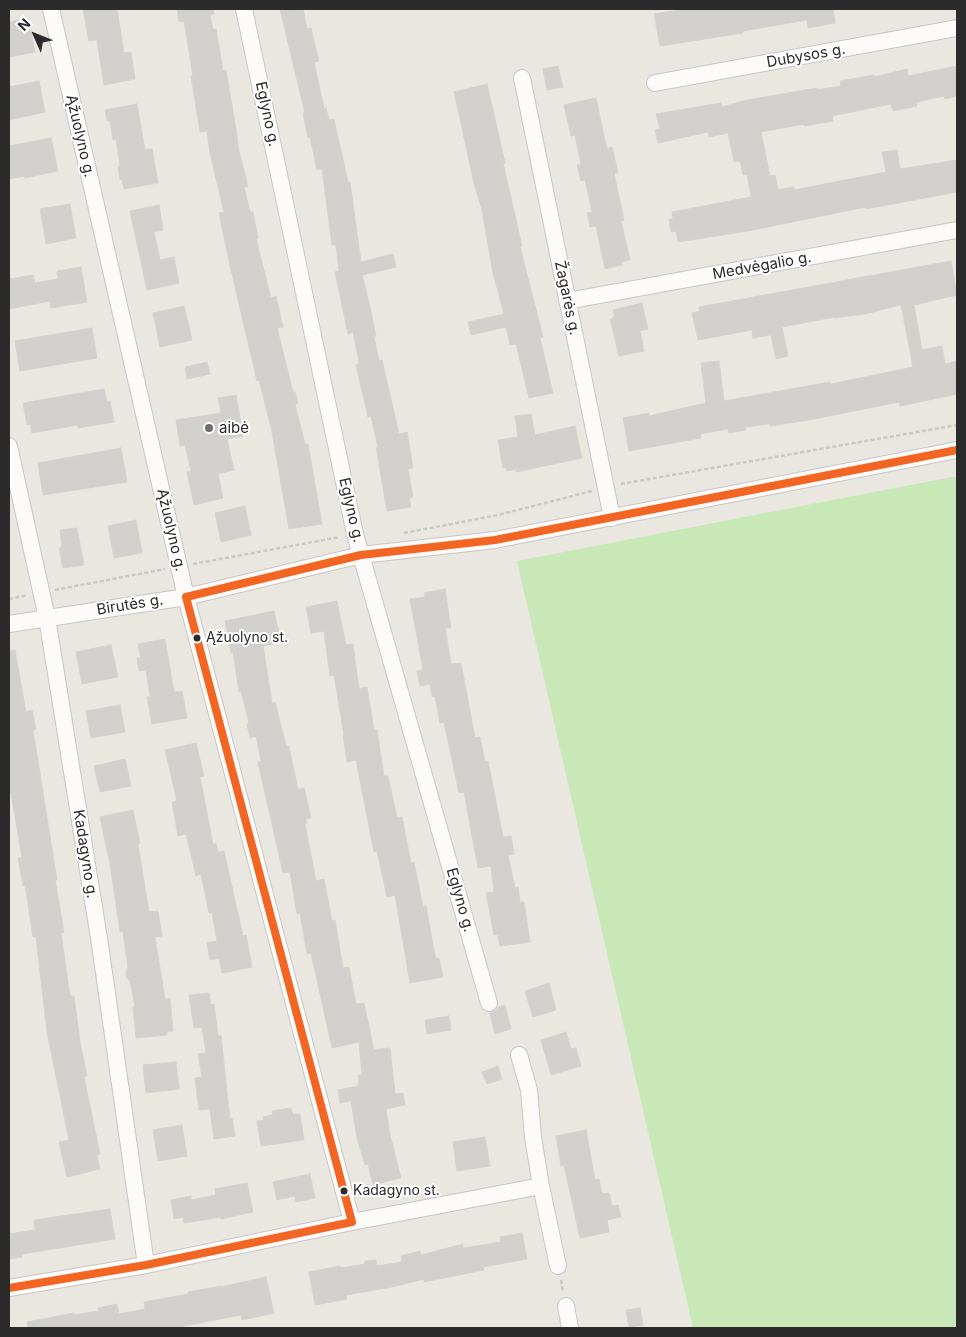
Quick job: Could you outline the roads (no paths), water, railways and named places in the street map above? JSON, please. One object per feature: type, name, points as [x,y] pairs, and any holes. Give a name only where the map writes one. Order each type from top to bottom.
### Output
[{"type":"street","name":"Ąžuolyno g.","points":[[51,9],[186,597],[352,1222]]},
{"type":"street","name":"Eglyno g.","points":[[244,9],[355,534],[489,1003]]},
{"type":"street","name":"Dubysos g.","points":[[655,83],[957,28]]},
{"type":"street","name":"Žagarės g.","points":[[522,78],[612,518]]},
{"type":"street","name":"Medvėgalio g.","points":[[567,301],[957,230]]},
{"type":"street","name":"Kadagyno g.","points":[[9,446],[47,618],[98,928],[146,1265]]},
{"type":"street","name":"Birutės g.","points":[[9,624],[186,597],[361,555],[495,540],[957,450]]},
{"type":"street","points":[[519,1055],[529,1090],[540,1186],[558,1266]]},
{"type":"street","points":[[9,1288],[146,1265],[352,1222],[540,1186]]},
{"type":"street","points":[[566,1306],[570,1328]]},
{"type":"place","name":"aibė","points":[[209,428]]},
{"type":"place","name":"Ąžuolyno st.","points":[[197,638]]},
{"type":"place","name":"Kadagyno st.","points":[[344,1191]]}]
